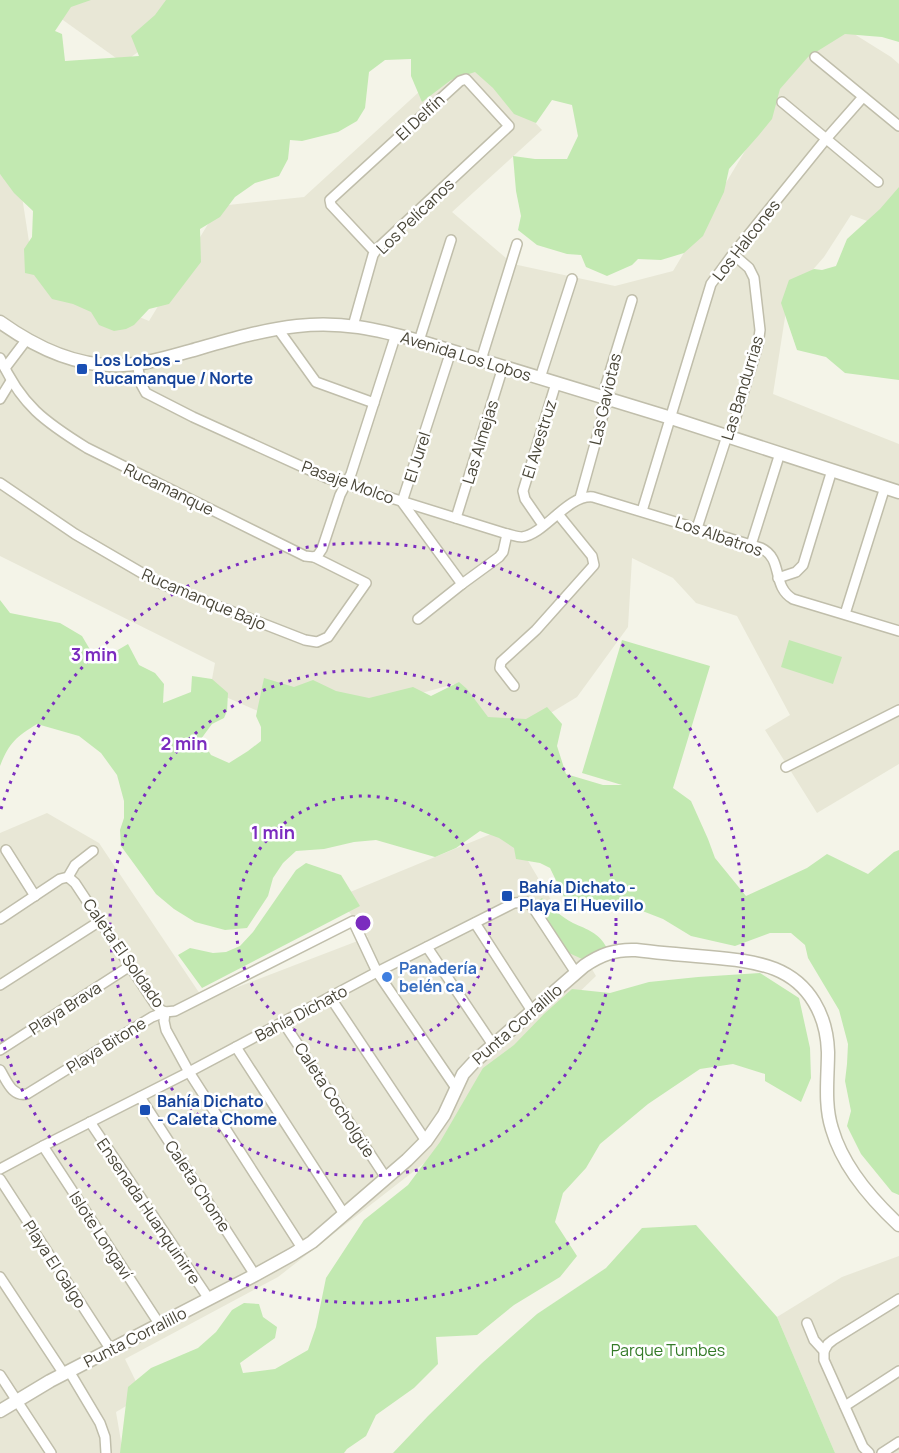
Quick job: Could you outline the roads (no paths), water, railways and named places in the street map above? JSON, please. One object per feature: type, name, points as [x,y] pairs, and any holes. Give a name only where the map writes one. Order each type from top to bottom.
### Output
[{"type":"street","points":[[814,57],[899,126]]},
{"type":"street","name":"El Delfín","points":[[375,252],[331,206],[330,200],[462,79],[467,80],[509,126]]},
{"type":"street","name":"Los Halcones","points":[[642,511],[708,291],[733,254],[863,97]]},
{"type":"street","points":[[782,102],[878,182]]},
{"type":"street","name":"Los Pelícanos","points":[[353,326],[375,252],[379,246],[509,126]]},
{"type":"street","points":[[419,341],[451,240]]},
{"type":"street","points":[[481,360],[517,244]]},
{"type":"street","name":"Las Bandurrias","points":[[697,528],[727,436],[734,423],[758,345],[760,330],[754,278],[749,268],[733,254]]},
{"type":"street","name":"El Avestruz","points":[[540,378],[572,279]]},
{"type":"street","name":"Las Gaviotas","points":[[580,498],[605,408],[605,388],[632,300]]},
{"type":"street","name":"Avenida Los Lobos","points":[[0,322],[27,339],[59,354],[111,366],[167,357],[278,329],[316,324],[377,330],[671,418],[899,492]]},
{"type":"street","points":[[278,329],[315,382],[374,403]]},
{"type":"street","points":[[314,556],[318,555],[322,549],[340,495],[351,474],[396,334]]},
{"type":"street","points":[[5,368],[27,339]]},
{"type":"street","name":"El Jurel","points":[[451,351],[402,502],[462,584]]},
{"type":"street","name":"Rucamanque","points":[[0,358],[11,381],[25,401],[42,417],[87,448],[305,556],[314,556],[366,583]]},
{"type":"street","name":"Pasaje Molco","points":[[137,363],[142,387],[148,395],[193,417],[327,478],[507,534],[524,536],[532,533],[580,498]]},
{"type":"street","name":"Las Almejas","points":[[456,518],[503,367]]},
{"type":"street","points":[[0,399],[11,381]]},
{"type":"street","name":"El Avestruz","points":[[543,525],[525,499],[523,491],[556,383]]},
{"type":"street","points":[[750,545],[780,453]]},
{"type":"street","points":[[778,578],[796,572],[803,565],[832,470]]},
{"type":"street","name":"Rucamanque Bajo","points":[[0,483],[75,534],[171,589],[304,640],[317,642],[328,638],[366,583]]},
{"type":"street","points":[[845,614],[885,487]]},
{"type":"street","name":"Los Albatros","points":[[580,498],[592,497],[642,511],[766,551],[774,559],[782,588],[793,599],[899,631]]},
{"type":"street","points":[[514,686],[501,668],[501,662],[536,630],[594,565],[592,556],[558,514]]},
{"type":"street","points":[[418,619],[499,557],[503,552],[507,534]]},
{"type":"street","points":[[786,767],[899,711]]},
{"type":"street","points":[[6,850],[35,896]]},
{"type":"street","points":[[0,919],[60,879],[68,878],[75,865],[93,851]]},
{"type":"street","name":"Caleta El Soldado","points":[[68,878],[73,880],[155,1004],[165,1012],[166,1030],[189,1072],[302,1248]]},
{"type":"street","name":"Bahía Dichato","points":[[0,1169],[514,903],[529,904],[535,909],[576,973]]},
{"type":"street","points":[[0,985],[100,921]]},
{"type":"street","name":"Playa Bitone","points":[[0,1070],[14,1091],[20,1095],[27,1094],[152,1017],[175,1011],[353,921],[377,972]]},
{"type":"street","points":[[475,923],[532,1011]]},
{"type":"street","points":[[427,947],[493,1045]]},
{"type":"street","name":"Punta Corralillo","points":[[0,1411],[66,1372],[255,1275],[302,1248],[426,1142],[444,1115],[459,1081],[469,1067],[576,973],[600,956],[618,950],[756,963],[777,970],[802,985],[814,1000],[826,1031],[828,1116],[836,1142],[854,1174],[899,1225]]},
{"type":"street","name":"Playa Brava","points":[[0,1050],[130,966]]},
{"type":"street","points":[[377,972],[456,1088]]},
{"type":"street","points":[[330,998],[426,1142]]},
{"type":"street","name":"Caleta Cocholgüe","points":[[283,1022],[386,1178]]},
{"type":"street","points":[[236,1047],[344,1214]]},
{"type":"street","name":"Caleta Chome","points":[[140,1097],[255,1275]]},
{"type":"street","name":"Ensenada Huanquinirre","points":[[90,1122],[209,1299]]},
{"type":"street","name":"Islote Longaví","points":[[43,1146],[159,1325]]},
{"type":"street","name":"Playa El Galgo","points":[[0,1179],[111,1350]]},
{"type":"street","points":[[0,1277],[100,1423],[105,1437],[106,1453]]},
{"type":"street","points":[[869,1453],[863,1447],[824,1360],[824,1351],[833,1340],[899,1299]]},
{"type":"street","points":[[807,1323],[814,1340],[824,1351]]},
{"type":"street","points":[[845,1406],[899,1371]]},
{"type":"street","points":[[0,1376],[51,1453]]},
{"type":"street","points":[[882,1453],[899,1442]]},
{"type":"place","name":"Los Lobos - Rucamanque / Norte","points":[[82,369]]},
{"type":"place","name":"Bahía Dichato - Playa El Huevillo","points":[[507,896]]},
{"type":"place","name":"Panadería belén ca","points":[[387,977]]},
{"type":"place","name":"Bahía Dichato - Caleta Chome","points":[[145,1110]]},
{"type":"park label","name":"Parque Tumbes","points":[[668,1350]]}]
